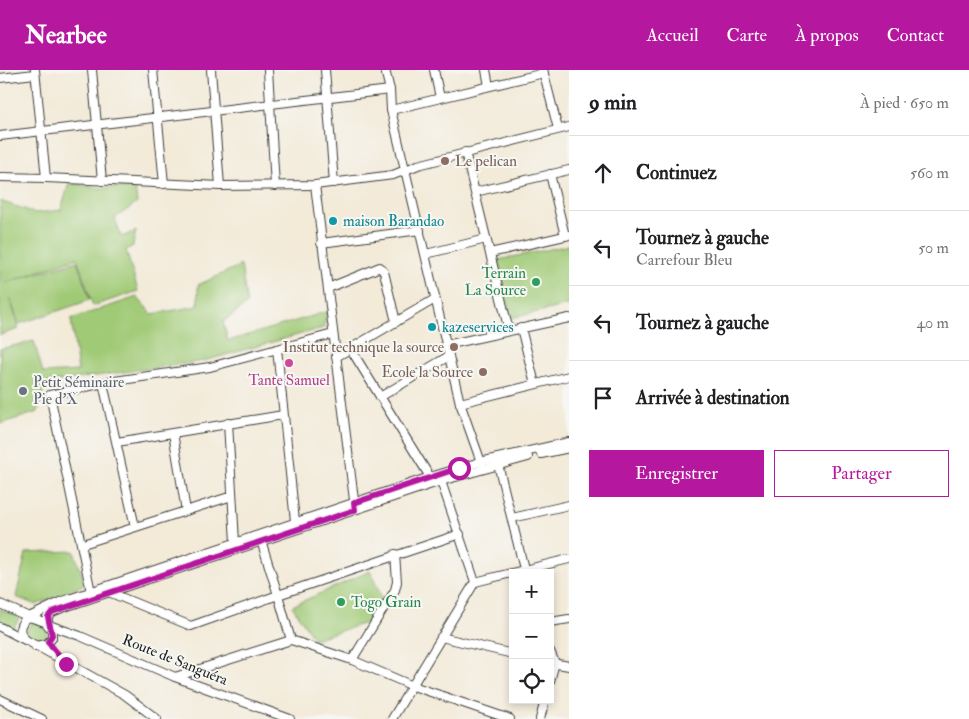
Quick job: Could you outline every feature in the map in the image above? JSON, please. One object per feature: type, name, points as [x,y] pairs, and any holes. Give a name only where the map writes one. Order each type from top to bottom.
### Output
[{"type":"street","points":[[92,70],[102,181]]},
{"type":"street","points":[[153,70],[164,184]]},
{"type":"street","points":[[211,70],[220,186]]},
{"type":"street","points":[[268,70],[275,186]]},
{"type":"street","points":[[325,70],[334,183]]},
{"type":"street","points":[[385,70],[390,90],[391,110],[460,404],[482,465]]},
{"type":"street","points":[[434,70],[440,98]]},
{"type":"street","points":[[486,70],[490,86]]},
{"type":"street","points":[[391,110],[543,71],[558,129]]},
{"type":"street","points":[[0,78],[35,72],[46,178]]},
{"type":"street","points":[[0,136],[97,126],[328,95],[390,90]]},
{"type":"street","points":[[0,177],[220,186],[315,185],[393,175],[465,152],[569,127]]},
{"type":"street","points":[[465,152],[509,331]]},
{"type":"street","points":[[475,192],[569,170]]},
{"type":"street","points":[[490,253],[567,236],[550,174]]},
{"type":"street","points":[[315,185],[355,506]]},
{"type":"street","points":[[321,243],[420,230]]},
{"type":"street","points":[[426,254],[486,239]]},
{"type":"street","points":[[328,288],[380,267],[384,272],[396,322]]},
{"type":"street","points":[[336,357],[436,299]]},
{"type":"street","points":[[446,345],[569,318]]},
{"type":"street","points":[[521,328],[536,384]]},
{"type":"street","points":[[91,592],[83,544],[50,397],[54,393],[103,383],[210,366],[333,334]]},
{"type":"street","points":[[350,348],[430,477]]},
{"type":"street","points":[[277,349],[295,521]]},
{"type":"street","points":[[380,397],[449,356]]},
{"type":"street","points":[[460,404],[569,377]]},
{"type":"street","points":[[103,383],[135,527]]},
{"type":"street","points":[[117,442],[283,414]]},
{"type":"street","points":[[228,423],[235,542]]},
{"type":"street","points":[[173,433],[186,511]]},
{"type":"street","points":[[51,638],[48,617],[52,612],[111,593],[260,538],[355,506],[430,477],[569,442]]},
{"type":"street","points":[[26,640],[21,635],[20,623],[60,602],[235,542],[260,538],[295,521],[441,481],[482,465],[498,464],[569,448]]},
{"type":"street","points":[[498,464],[524,569]]},
{"type":"street","points":[[441,481],[475,582]]},
{"type":"street","points":[[83,544],[232,496]]},
{"type":"street","points":[[512,518],[569,505]]},
{"type":"street","points":[[111,593],[191,626],[395,554],[460,534]]},
{"type":"street","points":[[260,538],[291,640]]},
{"type":"street","points":[[352,660],[395,590],[398,576],[395,554]]},
{"type":"street","points":[[532,569],[569,559]]},
{"type":"street","points":[[392,719],[475,582],[509,574]]},
{"type":"street","points":[[0,604],[49,625]]},
{"type":"street","points":[[554,621],[569,619]]},
{"type":"street","name":"Route de Sanguéra","points":[[49,625],[80,636],[175,677],[290,719]]},
{"type":"street","points":[[0,627],[125,695],[157,719]]},
{"type":"street","points":[[66,664],[48,642],[53,631],[80,636]]},
{"type":"street","points":[[35,646],[43,646],[51,638]]},
{"type":"street","points":[[441,638],[509,653]]},
{"type":"street","points":[[175,677],[291,640],[352,660],[413,686],[510,719]]},
{"type":"street","points":[[554,663],[569,666]]},
{"type":"street","points":[[0,699],[40,718]]},
{"type":"street","points":[[540,719],[544,704]]},
{"type":"green space","points":[[69,183],[100,188],[135,187],[137,203],[115,218],[121,237],[136,231],[133,246],[126,250],[138,291],[93,306],[77,258],[5,283],[77,261],[90,300],[19,324],[10,298],[19,329],[0,335],[0,201],[36,213],[61,210]]},
{"type":"green space","name":"Terrain La Source","points":[[569,245],[569,305],[511,318],[498,260]]},
{"type":"green space","points":[[241,265],[247,304],[223,322],[228,341],[329,311],[323,328],[204,361],[45,383],[38,412],[0,424],[0,349],[34,341],[43,373],[78,371],[71,319],[137,297],[152,314],[198,306],[198,285]]},
{"type":"green space","points":[[74,551],[85,584],[36,605],[16,597],[26,553]]},
{"type":"green space","name":"Togo Grain","points":[[370,571],[382,598],[369,622],[314,639],[292,606]]},
{"type":"green space","points":[[0,609],[20,617],[13,629],[0,622]]},
{"type":"green space","points":[[37,622],[44,625],[47,632],[44,639],[37,642],[30,639],[27,632],[30,625]]},
{"type":"place","name":"Le pelican","points":[[445,161]]},
{"type":"place","name":"maison Barandao","points":[[333,221]]},
{"type":"place","name":"Terrain La Source","points":[[536,282]]},
{"type":"place","name":"kazeservices","points":[[432,327]]},
{"type":"place","name":"Institut technique la source","points":[[454,347]]},
{"type":"place","name":"Tante Samuel","points":[[289,363]]},
{"type":"place","name":"Ecole la Source","points":[[483,372]]},
{"type":"place","name":"Petit Séminaire Pie d'X","points":[[23,391]]},
{"type":"place","name":"Togo Grain","points":[[341,602]]},
{"type":"route","points":[[66,664],[48,642],[52,638],[48,617],[52,612],[355,510],[354,503],[459,468]]}]
